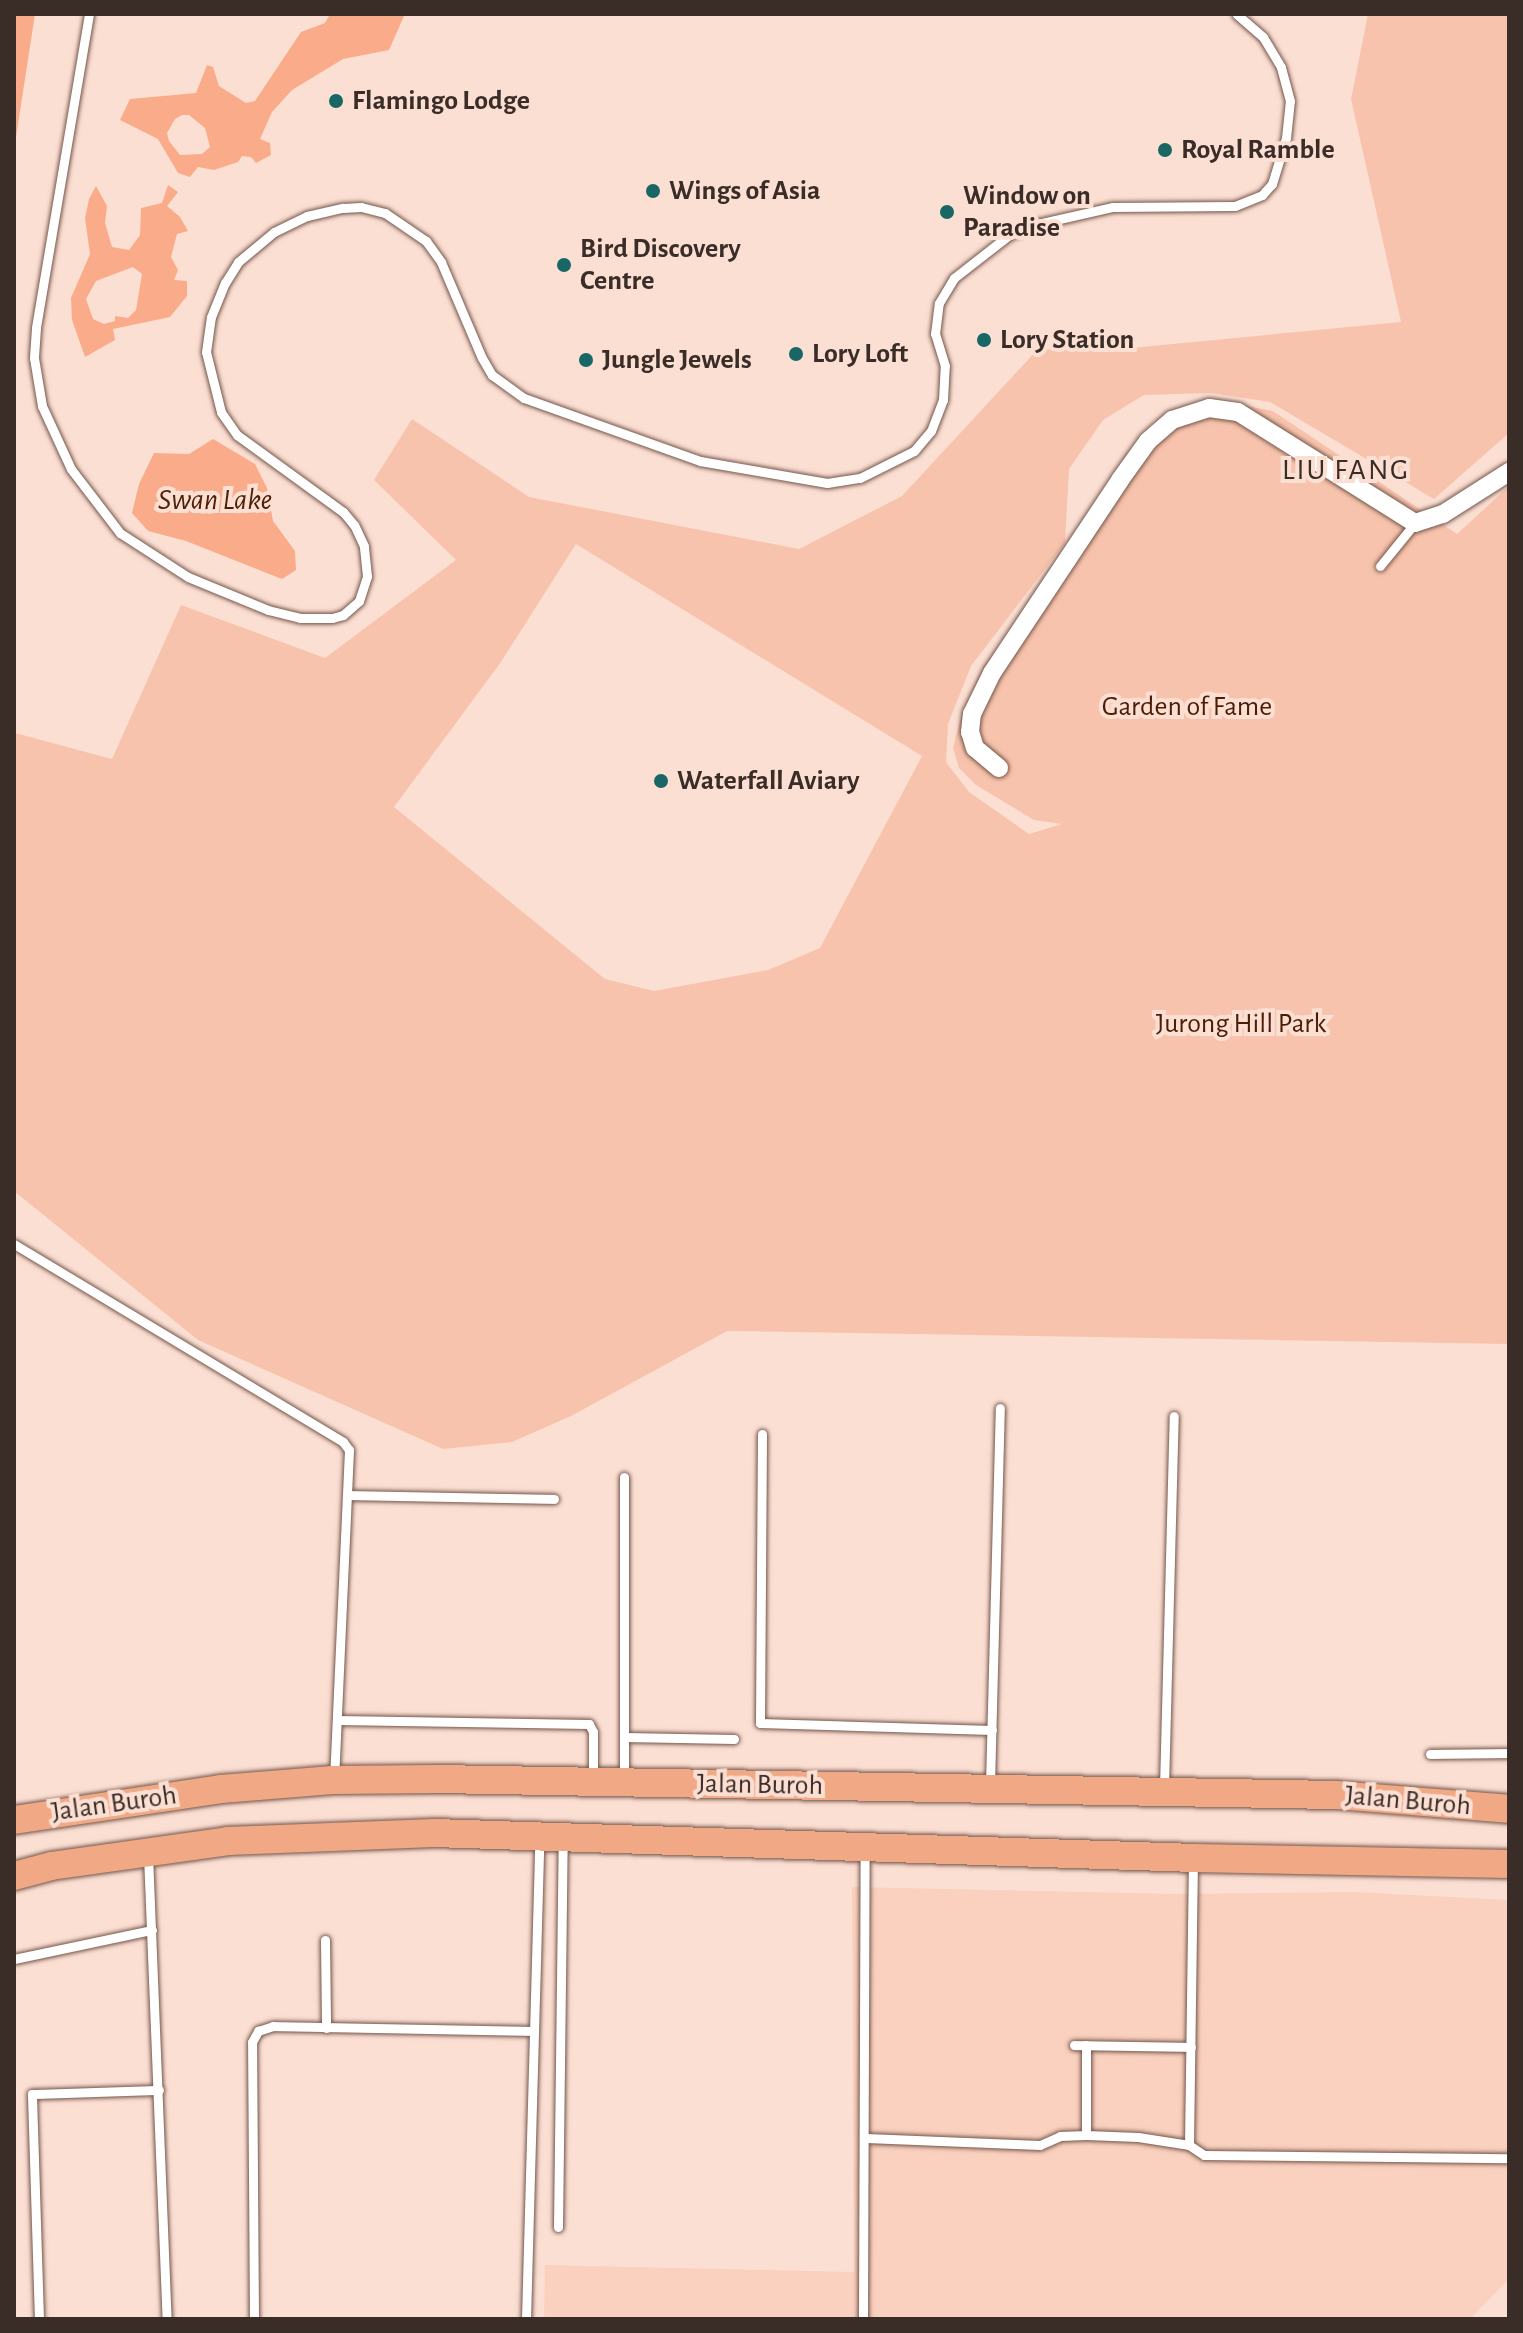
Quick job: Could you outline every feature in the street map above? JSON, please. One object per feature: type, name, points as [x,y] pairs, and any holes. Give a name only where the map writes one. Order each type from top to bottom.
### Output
[{"type":"main road","name":"Jalan Buroh","points":[[14,1820],[221,1789],[333,1780],[593,1781],[1336,1795],[1509,1809]]},
{"type":"main road","points":[[1336,1795],[1509,1793]]},
{"type":"main road","name":"Jalan Buroh","points":[[14,1876],[51,1866],[228,1841],[434,1833],[1194,1858],[1509,1864]]},
{"type":"main road","points":[[1412,1862],[1509,1881]]},
{"type":"street","points":[[999,768],[975,748],[970,732],[972,714],[992,673],[1120,480],[1148,441],[1172,420],[1209,408],[1238,412],[1415,523],[1443,514],[1509,472]]},
{"type":"lane","points":[[89,14],[36,328],[34,358],[42,406],[71,469],[120,533],[188,577],[268,610],[300,618],[332,618],[343,615],[359,601],[367,576],[364,546],[354,525],[343,512],[237,435],[221,412],[206,352],[211,317],[225,283],[238,262],[274,232],[307,216],[343,208],[361,207],[385,213],[426,241],[441,262],[482,358],[492,375],[515,394],[700,461],[827,483],[860,478],[914,451],[931,431],[943,400],[945,366],[935,334],[939,303],[954,278],[997,243],[1033,225],[1113,207],[1235,206],[1249,202],[1272,184],[1286,138],[1290,101],[1281,67],[1263,37],[1237,14]]},
{"type":"lane","points":[[1380,566],[1415,523]]},
{"type":"lane","points":[[14,1244],[343,1442],[352,1458],[333,1780]]},
{"type":"lane","points":[[990,1788],[1000,1408]]},
{"type":"lane","points":[[1164,1791],[1174,1416]]},
{"type":"lane","points":[[762,1434],[760,1723],[992,1730]]},
{"type":"lane","points":[[624,1477],[624,1782]]},
{"type":"lane","points":[[350,1495],[554,1499]]},
{"type":"lane","points":[[337,1720],[589,1724],[593,1732],[593,1781]]},
{"type":"lane","points":[[624,1737],[734,1739]]},
{"type":"lane","points":[[1430,1754],[1509,1753]]},
{"type":"lane","points":[[526,2319],[531,2031],[551,1837]]},
{"type":"lane","points":[[551,1837],[558,2227]]},
{"type":"lane","points":[[863,2319],[865,1846]]},
{"type":"lane","points":[[148,1852],[167,2319]]},
{"type":"lane","points":[[1189,2145],[1194,1858]]},
{"type":"lane","points":[[14,1959],[152,1930]]},
{"type":"lane","points":[[325,1940],[326,2028]]},
{"type":"lane","points":[[254,2319],[252,2042],[258,2031],[273,2026],[531,2031]]},
{"type":"lane","points":[[1074,2045],[1191,2047]]},
{"type":"lane","points":[[1086,2045],[1086,2135]]},
{"type":"lane","points":[[39,2319],[32,2094],[159,2090]]},
{"type":"lane","points":[[866,2138],[1040,2145],[1060,2136],[1086,2135],[1138,2137],[1189,2145],[1204,2155],[1509,2158]]},
{"type":"shaded area","points":[[852,1887],[1177,1894],[1353,1892],[1509,1900],[1509,2279],[1470,2319],[544,2319],[545,2265],[854,2272]]},
{"type":"green space","name":"Jurong Hill Park","points":[[1368,14],[1509,14],[1509,433],[1434,499],[1270,402],[1211,393],[1144,395],[1103,420],[1069,469],[1065,543],[971,666],[948,724],[946,762],[969,792],[1029,834],[1062,824],[1034,820],[976,785],[959,768],[953,748],[962,713],[983,667],[1077,543],[1124,456],[1163,418],[1215,400],[1273,411],[1457,534],[1509,486],[1509,1344],[727,1331],[571,1416],[512,1442],[443,1449],[198,1340],[14,1191],[15,733],[112,759],[181,605],[325,658],[456,560],[374,480],[412,419],[529,497],[799,549],[902,496],[1038,349],[1120,349],[1401,322],[1351,99]],"holes":[[[576,544],[922,756],[820,948],[768,970],[654,991],[605,979],[394,807],[501,662]]]},
{"type":"water","points":[[14,14],[35,14],[14,150]]},
{"type":"water","points":[[330,14],[404,16],[389,50],[343,59],[292,90],[272,112],[260,139],[270,143],[271,155],[256,163],[251,157],[242,156],[238,162],[214,170],[198,167],[190,177],[178,173],[158,139],[120,120],[130,99],[196,93],[207,65],[213,67],[219,86],[246,103],[255,101],[301,32],[325,23]],"holes":[[[189,115],[205,128],[210,147],[202,154],[180,155],[169,141],[167,133],[175,119]]]},
{"type":"water","points":[[168,185],[178,192],[167,206],[180,217],[188,231],[177,234],[171,257],[178,270],[174,280],[187,281],[187,296],[170,317],[113,329],[115,340],[85,357],[72,320],[71,298],[90,254],[85,218],[89,199],[96,186],[107,206],[105,223],[112,247],[129,250],[140,235],[141,208],[162,203]],"holes":[[[133,267],[142,274],[136,310],[128,318],[115,316],[115,321],[104,324],[93,319],[86,299],[96,281]]]},
{"type":"water","name":"Swan Lake","points":[[213,439],[255,464],[267,488],[273,521],[295,551],[296,570],[282,579],[186,541],[148,531],[132,513],[139,484],[154,453],[189,454]]},
{"type":"place","name":"Flamingo Lodge","points":[[336,101]]},
{"type":"place","name":"Royal Ramble","points":[[1165,150]]},
{"type":"place","name":"Wings of Asia","points":[[653,191]]},
{"type":"place","name":"Window on Paradise","points":[[947,212]]},
{"type":"place","name":"Bird Discovery Centre","points":[[564,265]]},
{"type":"place","name":"Lory Station","points":[[984,340]]},
{"type":"place","name":"Lory Loft","points":[[796,354]]},
{"type":"place","name":"Jungle Jewels","points":[[586,360]]},
{"type":"place","name":"Waterfall Aviary","points":[[661,781]]},
{"type":"district","name":"LIU FANG","points":[[1346,470]]},
{"type":"park label","name":"Garden of Fame","points":[[1187,707]]}]
